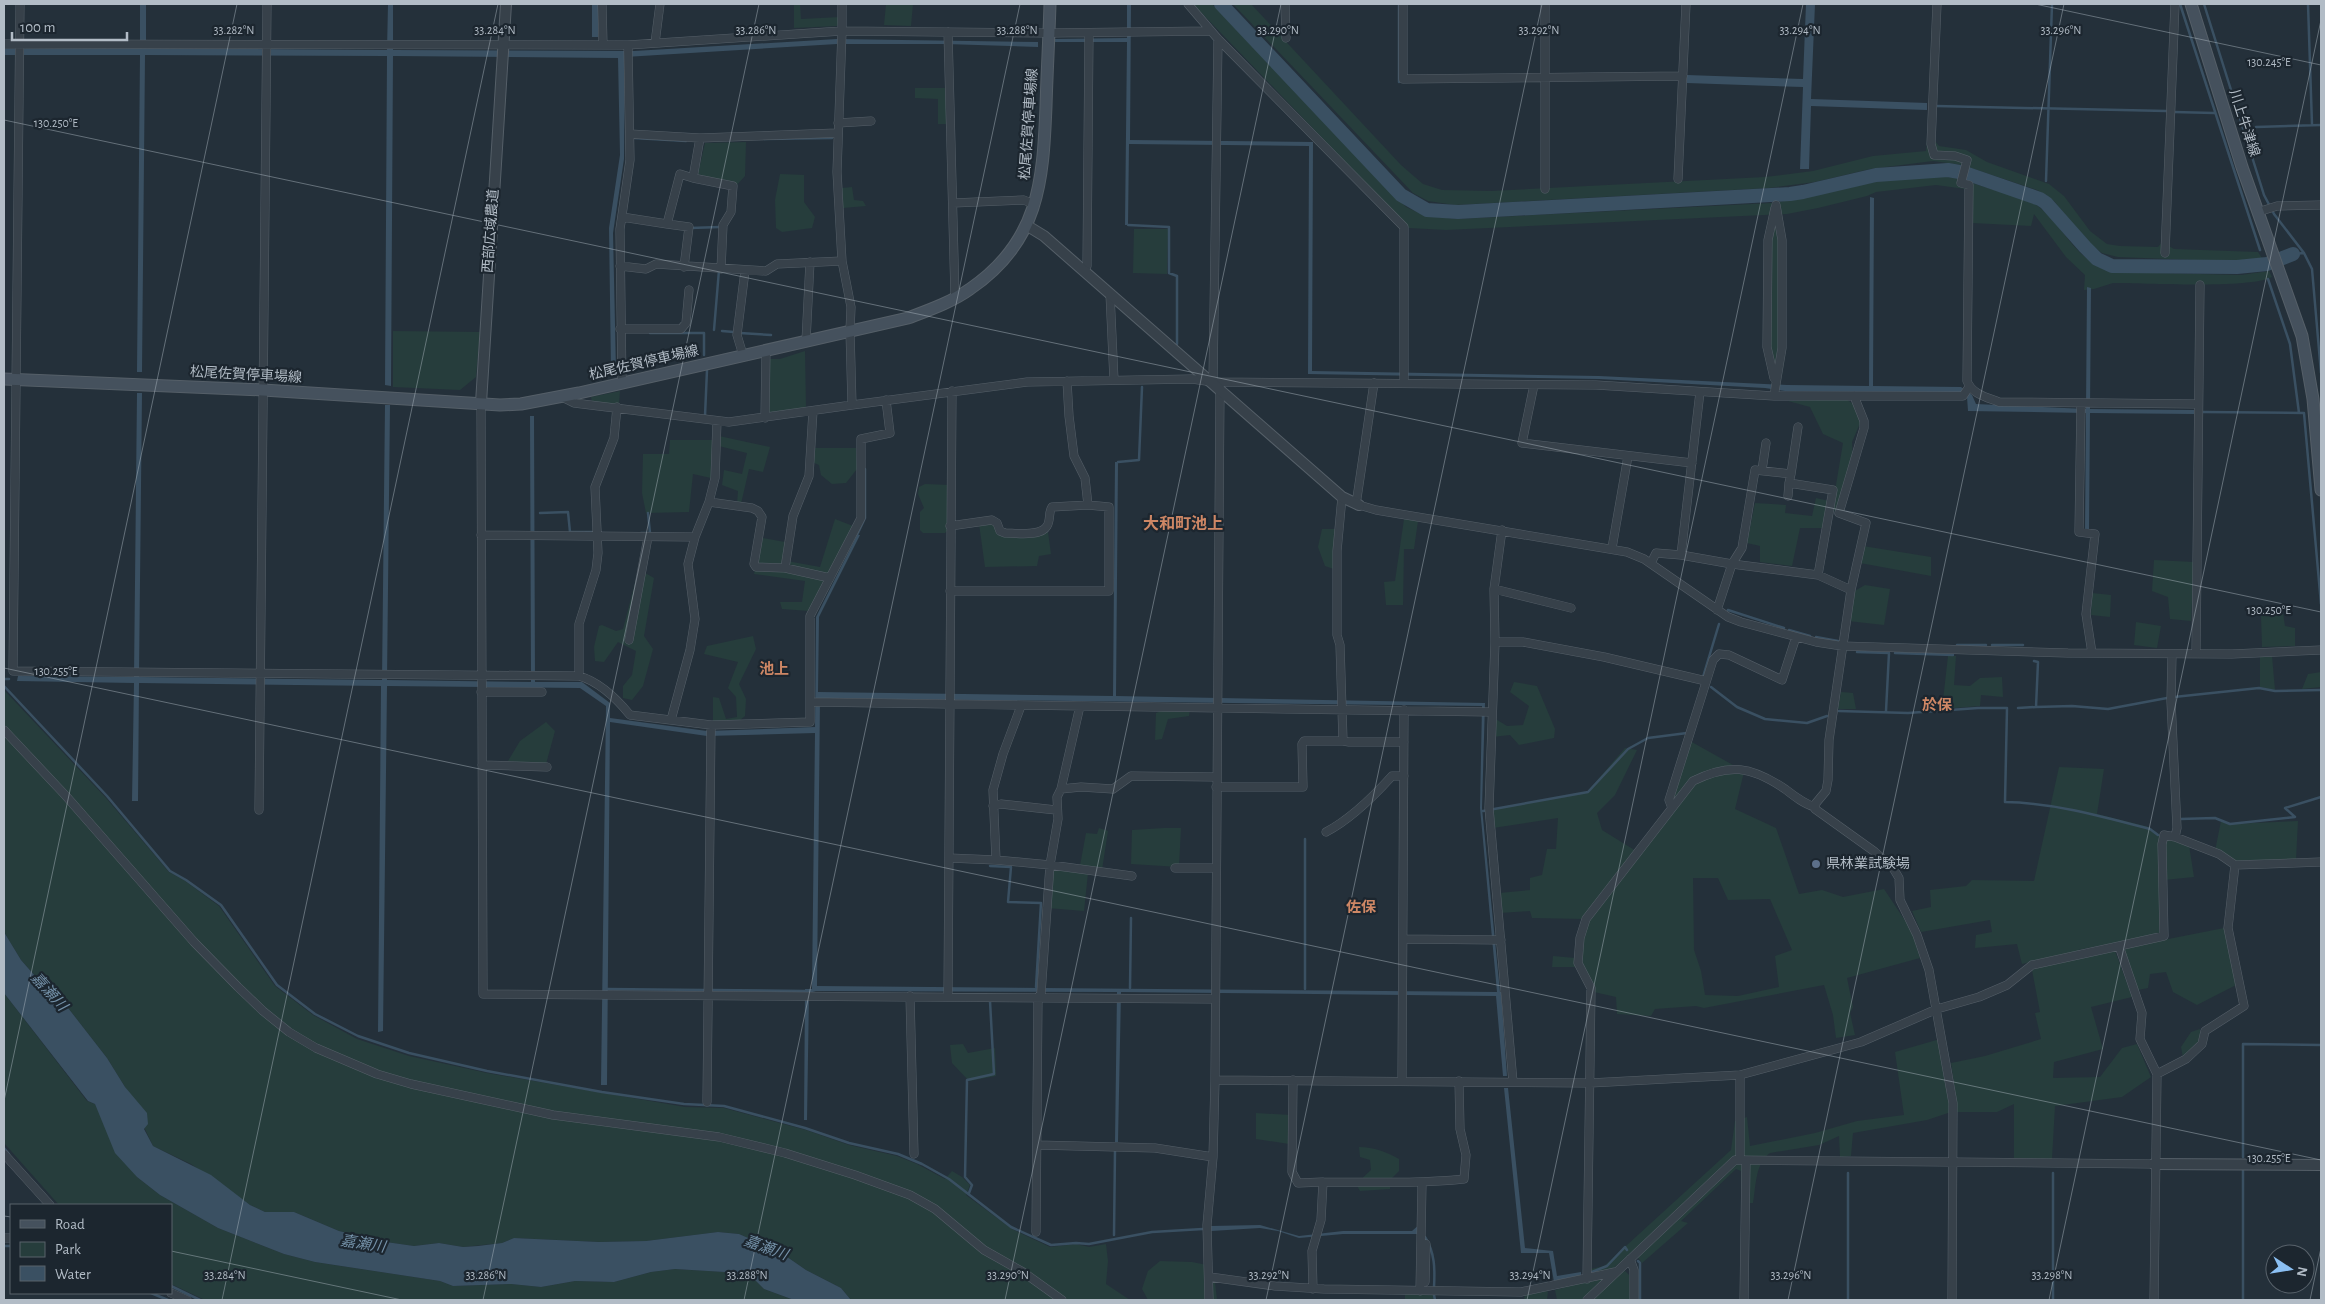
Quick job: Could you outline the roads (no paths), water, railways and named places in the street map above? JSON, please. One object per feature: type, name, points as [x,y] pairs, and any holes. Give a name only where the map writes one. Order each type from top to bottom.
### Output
[{"type":"main road","name":"松尾佐賀停車場線","points":[[10,379],[521,404],[622,384],[908,318],[968,291],[999,266],[1026,224],[1035,205],[1044,157],[1050,4]]},
{"type":"main road","name":"川上牛津線","points":[[2191,4],[2262,210],[2272,250],[2302,336],[2308,366],[2321,490]]},
{"type":"street","points":[[20,4],[10,379],[13,671],[390,674],[481,677],[580,676],[588,678],[618,700],[630,715],[711,726],[810,722],[810,616],[861,518],[861,439],[890,433],[886,400]]},
{"type":"street","points":[[259,810],[267,4]]},
{"type":"street","points":[[504,45],[506,4]]},
{"type":"street","points":[[602,4],[602,45]]},
{"type":"street","points":[[655,43],[660,4]]},
{"type":"street","points":[[842,4],[837,133],[842,261],[850,296],[852,405]]},
{"type":"street","points":[[1188,4],[1218,39],[1404,227],[1404,381]]},
{"type":"street","points":[[1286,4],[1286,38]]},
{"type":"street","points":[[1402,4],[1403,79],[1683,76]]},
{"type":"street","points":[[1545,4],[1545,189]]},
{"type":"street","points":[[1678,179],[1686,4]]},
{"type":"street","points":[[1936,4],[1931,144],[1934,155],[1955,156],[1967,160],[1961,183],[1970,185],[1967,381],[1969,387],[1973,392],[1998,402],[2084,406],[2198,404]]},
{"type":"street","points":[[2165,253],[2175,4]]},
{"type":"street","points":[[4,44],[602,45],[628,47],[655,43],[842,33],[1049,33],[1089,38],[1129,32],[1211,31]]},
{"type":"street","points":[[948,34],[955,297]]},
{"type":"street","points":[[1084,271],[1087,266],[1089,38]]},
{"type":"street","points":[[1209,1300],[1210,1277],[1207,1225],[1214,1156],[1215,1080],[1218,39]]},
{"type":"street","name":"西部広域農道","points":[[481,403],[504,45]]},
{"type":"street","points":[[622,384],[620,266],[622,217],[630,160],[628,47]]},
{"type":"street","points":[[838,123],[870,121]]},
{"type":"street","points":[[630,134],[700,138],[837,133]]},
{"type":"street","points":[[693,178],[700,138]]},
{"type":"street","points":[[667,224],[680,174],[732,186],[731,212],[723,225],[719,268]]},
{"type":"street","points":[[953,203],[1024,200],[1035,205]]},
{"type":"street","points":[[1774,396],[1782,348],[1782,240],[1776,205],[1768,240],[1767,347],[1775,382]]},
{"type":"street","points":[[2262,210],[2277,206],[2321,205]]},
{"type":"street","points":[[622,217],[689,229],[684,267]]},
{"type":"street","points":[[1026,224],[1044,236],[1342,497],[1357,504],[1376,510],[1612,548],[1636,554],[1717,610],[1741,622],[1796,637],[1842,646],[2172,654],[2321,650]]},
{"type":"street","points":[[620,266],[646,269],[656,264],[766,271],[777,264],[842,261]]},
{"type":"street","points":[[806,341],[810,262]]},
{"type":"street","points":[[743,355],[737,335],[745,271]]},
{"type":"street","points":[[2196,654],[2200,285]]},
{"type":"street","points":[[620,329],[680,329],[686,323],[689,290]]},
{"type":"street","points":[[1110,294],[1114,380]]},
{"type":"street","points":[[765,418],[766,350]]},
{"type":"street","points":[[562,396],[574,402],[737,422],[1027,382],[1192,379],[1216,385],[1404,381],[1596,385],[1774,396],[1963,396],[1969,387]]},
{"type":"street","points":[[1067,381],[1074,456],[1085,478],[1088,505]]},
{"type":"street","points":[[1357,504],[1374,383]]},
{"type":"street","points":[[1534,385],[1522,442],[1692,463]]},
{"type":"street","points":[[948,996],[952,391]]},
{"type":"street","points":[[1681,555],[1700,392]]},
{"type":"street","points":[[1815,806],[1826,791],[1828,780],[1829,740],[1842,646],[1851,590],[1866,523],[1839,513],[1864,428],[1864,421],[1854,396]]},
{"type":"street","points":[[481,403],[484,994],[1039,995],[1119,998],[1215,996]]},
{"type":"street","points":[[2084,406],[2079,532],[2095,534],[2086,614],[2092,653]]},
{"type":"street","points":[[580,676],[579,624],[596,570],[595,487],[614,438],[618,407]]},
{"type":"street","points":[[785,568],[793,516],[809,476],[813,411]]},
{"type":"street","points":[[671,720],[690,650],[695,619],[688,564],[715,478],[717,421]]},
{"type":"street","points":[[1788,496],[1798,427]]},
{"type":"street","points":[[1762,470],[1766,443]]},
{"type":"street","points":[[1612,548],[1628,456]]},
{"type":"street","points":[[1717,610],[1732,564],[1742,548],[1755,470],[1762,470],[1833,490],[1818,575]]},
{"type":"street","points":[[1342,497],[1337,551],[1337,635],[1340,645],[1344,741]]},
{"type":"street","points":[[709,502],[752,508],[758,511],[762,517],[754,564],[756,567],[785,568],[830,578]]},
{"type":"street","points":[[950,526],[992,520],[997,523],[1000,531],[1004,533],[1032,533],[1044,530],[1048,525],[1052,507],[1088,505],[1109,508],[1109,591],[950,591]]},
{"type":"street","points":[[1502,530],[1494,589],[1495,642],[1489,810],[1513,1082]]},
{"type":"street","points":[[481,535],[695,538]]},
{"type":"street","points":[[629,640],[648,537]]},
{"type":"street","points":[[1651,563],[1656,553],[1681,555],[1732,564],[1818,575],[1851,590]]},
{"type":"street","points":[[1494,589],[1571,608]]},
{"type":"street","points":[[1672,808],[1669,800],[1713,660],[1719,654],[1730,655],[1782,680],[1796,637]]},
{"type":"street","points":[[1495,642],[1523,642],[1604,657],[1706,681]]},
{"type":"street","points":[[2172,654],[2171,701],[2177,828],[2175,837]]},
{"type":"street","points":[[481,690],[542,692]]},
{"type":"street","points":[[811,702],[1491,712]]},
{"type":"street","points":[[996,860],[993,806],[996,774],[1021,706]]},
{"type":"street","points":[[1036,1232],[1039,995],[1042,985],[1050,865],[1058,819],[1056,810],[1057,797],[1062,789],[1080,706]]},
{"type":"street","points":[[1402,1081],[1404,710]]},
{"type":"street","points":[[707,1102],[711,726]]},
{"type":"street","points":[[4,730],[66,796],[194,942],[238,987],[283,1026],[316,1048],[342,1061],[411,1084],[553,1115],[719,1137],[785,1153],[848,1172],[910,1195],[935,1209],[984,1250],[1023,1272],[1062,1300]]},
{"type":"street","points":[[1216,787],[1303,787],[1302,744],[1304,741],[1404,742]]},
{"type":"street","points":[[482,766],[547,766]]},
{"type":"street","points":[[1587,1279],[1591,988],[1578,963],[1580,938],[1586,920],[1693,782],[1712,771],[1730,768],[1747,770],[1780,786],[1808,805],[1815,806]]},
{"type":"street","points":[[1062,789],[1080,787],[1112,789],[1131,776],[1216,777]]},
{"type":"street","points":[[1326,832],[1339,825],[1370,800],[1392,776],[1404,776]]},
{"type":"street","points":[[993,806],[1001,804],[1056,810]]},
{"type":"street","points":[[1815,806],[1818,814],[1875,852],[1893,868],[1899,878],[1900,900],[1918,935],[1926,961],[1953,1103],[1952,1300]]},
{"type":"street","points":[[1215,1080],[1590,1083],[1740,1075],[1862,1042],[1936,1009],[1979,997],[2007,985],[2032,965],[2164,936],[2162,844],[2164,835],[2175,837],[2219,854],[2235,865],[2321,862]]},
{"type":"street","points":[[949,858],[1050,865],[1132,876]]},
{"type":"street","points":[[2157,1074],[2186,1058],[2202,1044],[2206,1031],[2244,1006],[2228,928],[2235,865]]},
{"type":"street","points":[[1176,868],[1216,868]]},
{"type":"street","points":[[1403,939],[1501,940]]},
{"type":"street","points":[[2118,946],[2142,1013],[2140,1039],[2157,1074],[2154,1164],[2154,1300]]},
{"type":"street","points":[[910,996],[914,1154]]},
{"type":"street","points":[[1740,1075],[1744,1300]]},
{"type":"street","points":[[1293,1080],[1292,1172],[1298,1183],[1401,1181],[1422,1183],[1464,1179],[1466,1156],[1460,1129],[1459,1081]]},
{"type":"street","points":[[1037,1145],[1155,1148],[1214,1156]]},
{"type":"street","points":[[4,1154],[49,1204]]},
{"type":"street","points":[[1587,1300],[1735,1160],[2321,1165]]},
{"type":"street","points":[[1313,1289],[1312,1251],[1317,1236],[1323,1182]]},
{"type":"street","points":[[1422,1183],[1422,1291]]},
{"type":"street","points":[[1422,1291],[1426,1244]]},
{"type":"street","points":[[1630,1259],[1634,1270],[1634,1300]]},
{"type":"street","points":[[1210,1277],[1313,1289],[1521,1292],[1615,1272]]},
{"type":"street","points":[[172,1293],[187,1300]]},
{"type":"water","points":[[140,4],[146,4],[146,48],[387,50],[388,4],[393,4],[393,50],[634,51],[837,39],[1038,42],[1038,47],[945,44],[837,44],[625,57],[624,159],[613,233],[616,370],[611,370],[609,228],[620,155],[618,58],[393,56],[391,386],[385,385],[387,56],[145,55],[142,372],[137,372],[140,55],[4,55],[4,49],[140,48]]},
{"type":"water","points":[[592,4],[598,4],[598,37],[592,37]]},
{"type":"water","points":[[1127,4],[1131,4],[1130,140],[1313,142],[1312,371],[1599,376],[1787,385],[1869,386],[1870,197],[1874,198],[1873,386],[1961,387],[1972,395],[1976,404],[2086,409],[2087,287],[2091,288],[2090,409],[2194,410],[2194,414],[2090,413],[2089,529],[2085,529],[2086,413],[1968,411],[1967,397],[1961,392],[1785,391],[1765,388],[1599,379],[1308,374],[1309,146],[1129,144],[1128,225],[1125,225],[1127,42],[1055,42],[1055,39],[1127,38]]},
{"type":"water","points":[[1806,4],[1815,4],[1811,99],[1927,103],[1927,110],[1811,106],[1809,169],[1800,169],[1803,87],[1687,83],[1687,75],[1803,79]]},
{"type":"water","points":[[137,393],[142,393],[139,677],[382,680],[385,405],[390,405],[387,680],[531,682],[530,416],[534,416],[535,682],[582,682],[610,703],[610,718],[707,731],[815,727],[816,617],[857,535],[860,535],[819,617],[818,692],[1113,696],[1115,462],[1118,462],[1116,696],[1485,703],[1482,808],[1501,992],[1507,1076],[1503,1076],[1496,996],[1121,992],[1118,1142],[1115,1142],[1117,992],[816,991],[809,993],[807,1120],[804,1120],[805,989],[812,989],[815,733],[707,736],[610,722],[607,1085],[601,1085],[606,706],[580,688],[387,686],[383,1031],[378,1032],[381,686],[139,683],[138,801],[132,801],[134,683],[17,681],[18,676],[134,677]],"holes":[[[820,698],[1482,706],[1480,808],[1497,992],[817,986]]]},
{"type":"water","name":"嘉瀬川","points":[[4,932],[21,960],[50,993],[65,1004],[107,1058],[125,1087],[147,1113],[148,1124],[144,1129],[153,1146],[211,1175],[250,1205],[265,1212],[294,1212],[339,1231],[386,1242],[414,1246],[439,1243],[463,1247],[478,1246],[502,1243],[514,1238],[599,1242],[646,1241],[718,1232],[739,1234],[753,1240],[761,1247],[780,1252],[806,1270],[841,1288],[851,1300],[794,1300],[764,1289],[756,1281],[724,1272],[675,1269],[651,1272],[614,1282],[575,1281],[541,1287],[511,1284],[453,1286],[440,1281],[315,1262],[284,1254],[218,1228],[160,1195],[137,1177],[115,1153],[95,1104],[88,1101],[4,993]]},
{"type":"water","points":[[1504,1088],[1508,1088],[1525,1248],[1553,1251],[1557,1276],[1581,1272],[1581,1276],[1554,1282],[1549,1253],[1521,1253]]},
{"type":"water","points":[[1420,1224],[1419,1234],[1343,1234],[1299,1238],[1278,1231],[1260,1228],[1211,1231],[1211,1226],[1260,1225],[1299,1236],[1343,1231],[1412,1231]]},
{"type":"waterway","points":[[1221,4],[1401,195],[1427,210],[1458,212],[1790,194],[1876,175],[1948,170],[1965,173],[2040,199],[2046,203],[2097,259],[2112,266],[2237,267],[2267,264],[2293,254]]},
{"type":"waterway","points":[[1399,4],[1399,82]]},
{"type":"waterway","points":[[2046,181],[2052,4]]},
{"type":"waterway","points":[[2180,4],[2260,250]]},
{"type":"waterway","points":[[2204,4],[2264,195],[2274,214],[2304,253]]},
{"type":"waterway","points":[[2308,4],[2312,125]]},
{"type":"waterway","points":[[1936,106],[2166,111]]},
{"type":"waterway","points":[[2174,112],[2214,113]]},
{"type":"waterway","points":[[2256,127],[2321,125]]},
{"type":"waterway","points":[[634,138],[686,141]]},
{"type":"waterway","points":[[764,139],[832,138]]},
{"type":"waterway","points":[[1128,225],[1169,227],[1169,273],[1177,276],[1177,344]]},
{"type":"waterway","points":[[690,228],[720,227]]},
{"type":"waterway","points":[[2293,254],[2304,253],[2312,269],[2321,373]]},
{"type":"waterway","points":[[714,330],[719,270]]},
{"type":"waterway","points":[[2268,279],[2290,344],[2299,413]]},
{"type":"waterway","points":[[722,331],[734,332]]},
{"type":"waterway","points":[[650,333],[704,333],[704,355]]},
{"type":"waterway","points":[[740,333],[771,335]]},
{"type":"waterway","points":[[705,416],[707,370]]},
{"type":"waterway","points":[[1118,462],[1139,460],[1142,387]]},
{"type":"waterway","points":[[2203,412],[2304,413],[2321,604]]},
{"type":"waterway","points":[[857,535],[865,518],[865,469]]},
{"type":"waterway","points":[[540,513],[568,512],[570,532],[594,532]]},
{"type":"waterway","points":[[641,533],[650,533],[648,513]]},
{"type":"waterway","points":[[1728,610],[1784,628]]},
{"type":"waterway","points":[[1703,677],[1719,624]]},
{"type":"waterway","points":[[1789,630],[1810,636]]},
{"type":"waterway","points":[[1816,637],[1838,641]]},
{"type":"waterway","points":[[1957,645],[1986,645]]},
{"type":"waterway","points":[[1992,645],[2023,645]]},
{"type":"waterway","points":[[1857,652],[1889,653],[1886,711]]},
{"type":"waterway","points":[[1895,653],[1953,655]]},
{"type":"waterway","points":[[2034,661],[2038,662],[2036,707],[2072,706],[2108,709],[2167,698]]},
{"type":"waterway","points":[[4,679],[9,679]]},
{"type":"waterway","points":[[4,686],[107,796],[170,871],[221,905],[277,985],[315,1014],[358,1036],[409,1053],[487,1071],[602,1092],[684,1104],[724,1106],[805,1128],[849,1143],[898,1154],[922,1164],[949,1179],[1011,1227],[1051,1245],[1089,1244],[1152,1232],[1203,1229]]},
{"type":"waterway","points":[[1711,687],[1737,707],[1765,719],[1807,723],[1827,716]]},
{"type":"waterway","points":[[2174,697],[2259,688],[2275,691],[2321,690]]},
{"type":"waterway","points":[[2018,708],[2036,707]]},
{"type":"waterway","points":[[1839,711],[1908,713],[2007,708],[2005,802],[2042,805],[2078,811],[2150,829],[2158,835]]},
{"type":"waterway","points":[[1483,811],[1588,792],[1628,749],[1648,738],[1687,733]]},
{"type":"waterway","points":[[2180,819],[2215,818],[2230,824],[2295,817],[2285,808],[2321,797]]},
{"type":"waterway","points":[[1305,839],[1305,989]]},
{"type":"waterway","points":[[990,866],[1011,867],[1008,902],[1041,903],[1036,987]]},
{"type":"waterway","points":[[1130,988],[1131,918]]},
{"type":"waterway","points":[[607,989],[704,990]]},
{"type":"waterway","points":[[712,990],[805,991]]},
{"type":"waterway","points":[[969,1193],[972,1185],[965,1177],[967,1080],[994,1074],[990,1001]]},
{"type":"waterway","points":[[2243,1157],[2243,1044],[2321,1045]]},
{"type":"waterway","points":[[4,1148],[9,1154]]},
{"type":"waterway","points":[[1114,1235],[1115,1150]]},
{"type":"waterway","points":[[2243,1170],[2243,1300]]},
{"type":"waterway","points":[[1848,1173],[1848,1300]]},
{"type":"waterway","points":[[2053,1173],[2053,1300]]},
{"type":"waterway","points":[[1425,1237],[1434,1261],[1434,1287]]},
{"type":"waterway","points":[[4,1246],[10,1246]]},
{"type":"waterway","points":[[1592,1272],[1607,1266],[1625,1247],[1627,1250]]},
{"type":"waterway","points":[[1638,1261],[1640,1263],[1640,1300]]},
{"type":"waterway","points":[[172,1286],[200,1300]]},
{"type":"waterway","points":[[153,1294],[168,1300]]},
{"type":"waterway","points":[[1434,1295],[1435,1300]]},
{"type":"place","name":"県林業試験場","points":[[1816,864]]},
{"type":"district","name":"大和町池上","points":[[1183,524]]},
{"type":"district","name":"池上","points":[[774,669]]},
{"type":"district","name":"於保","points":[[1937,705]]},
{"type":"district","name":"佐保","points":[[1361,907]]}]
